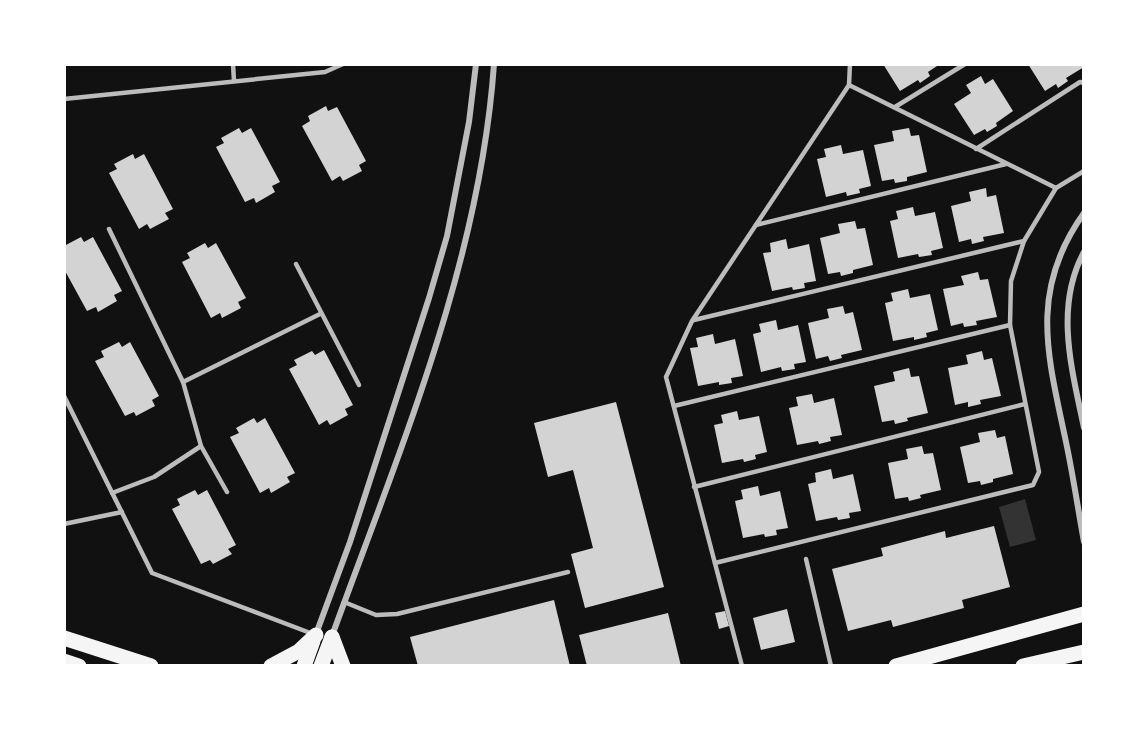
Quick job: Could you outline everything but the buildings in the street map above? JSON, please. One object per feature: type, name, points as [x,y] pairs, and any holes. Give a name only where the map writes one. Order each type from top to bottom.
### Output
[{"type":"main road","points":[[896,666],[1083,614]]},
{"type":"main road","points":[[271,666],[299,651],[316,635]]},
{"type":"main road","points":[[303,666],[316,635]]},
{"type":"main road","points":[[321,666],[332,637]]},
{"type":"main road","points":[[332,637],[344,666]]},
{"type":"main road","points":[[64,638],[151,666]]},
{"type":"main road","points":[[1023,666],[1083,652]]},
{"type":"main road","points":[[64,661],[79,666]]},
{"type":"street","points":[[316,635],[379,456],[447,236],[469,122],[476,64]]},
{"type":"street","points":[[332,637],[435,347],[465,240],[483,158],[491,108],[494,64]]},
{"type":"street","points":[[1083,213],[1064,242],[1056,263],[1046,322],[1052,373],[1083,542]]},
{"type":"street","points":[[1083,252],[1074,268],[1068,295],[1068,349],[1083,428]]},
{"type":"lane","points":[[234,64],[234,81]]},
{"type":"lane","points":[[64,99],[325,72],[343,64]]},
{"type":"lane","points":[[742,666],[666,377],[693,321],[849,85],[850,64]]},
{"type":"lane","points":[[895,107],[965,64]]},
{"type":"lane","points":[[976,149],[1080,82],[1083,83]]},
{"type":"lane","points":[[849,85],[1056,188]]},
{"type":"lane","points":[[756,225],[1006,164]]},
{"type":"lane","points":[[715,563],[1033,485],[1039,472],[1010,326],[1011,281],[1024,241],[1056,188],[1083,171]]},
{"type":"lane","points":[[109,229],[183,382],[201,446],[227,492]]},
{"type":"lane","points":[[693,321],[1024,241]]},
{"type":"lane","points":[[296,264],[358,385]]},
{"type":"lane","points":[[183,382],[321,314]]},
{"type":"lane","points":[[674,406],[1010,326]]},
{"type":"lane","points":[[64,396],[152,573],[316,635]]},
{"type":"lane","points":[[694,487],[1025,404]]},
{"type":"lane","points":[[112,493],[154,477],[201,446]]},
{"type":"lane","points":[[64,524],[122,512]]},
{"type":"lane","points":[[806,559],[831,666]]},
{"type":"lane","points":[[344,602],[376,615],[397,614],[568,572]]},
{"type":"shaded area","points":[[1025,499],[1036,540],[1010,547],[999,507]]}]
